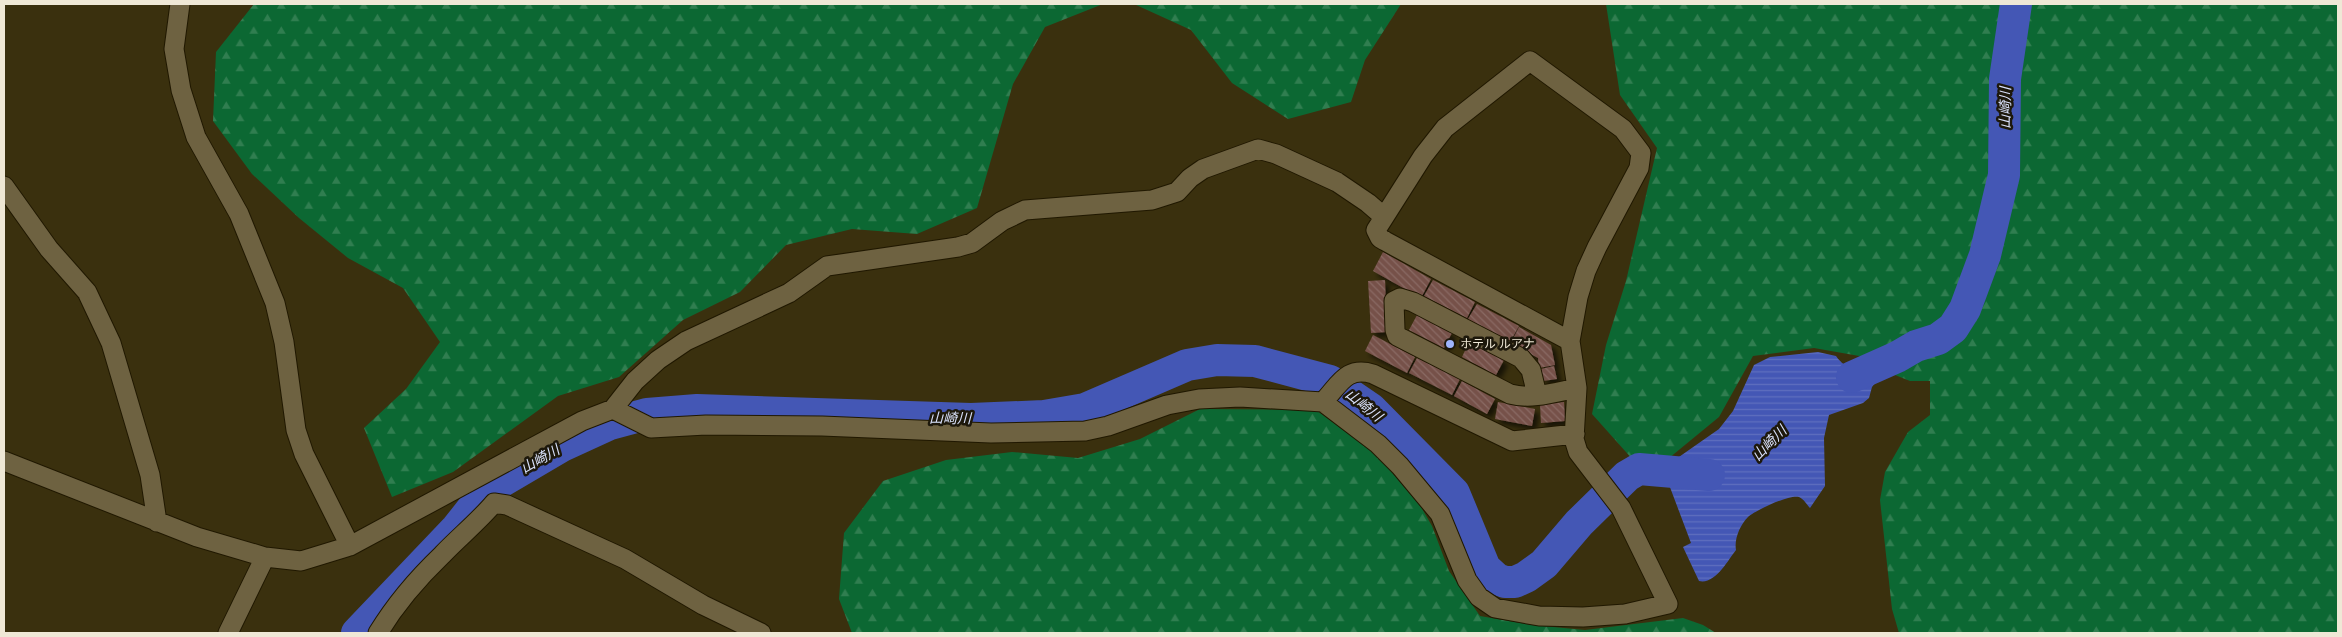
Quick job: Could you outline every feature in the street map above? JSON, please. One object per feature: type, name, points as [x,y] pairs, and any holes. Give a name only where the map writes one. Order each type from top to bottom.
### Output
[{"type":"street","points":[[180,4],[174,49],[181,90],[196,137],[239,214],[275,303],[284,342],[296,430],[304,454],[350,546]]},
{"type":"street","points":[[616,410],[651,428],[706,425],[822,426],[991,433],[1061,432],[1108,426],[1167,405],[1199,399],[1327,397],[1378,444],[1412,480],[1440,514],[1467,580],[1479,597],[1495,608],[1539,616],[1583,617],[1625,614],[1668,604],[1621,508],[1575,446],[1577,388],[1570,341],[1578,297],[1586,270],[1604,232],[1639,168],[1641,153],[1623,129],[1530,61],[1445,128],[1423,156],[1409,181],[1383,216],[1376,230],[1377,234],[1385,241],[1570,341]]},
{"type":"street","points":[[4,461],[197,537],[265,557],[301,561],[350,546],[582,421],[616,410],[635,381],[658,360],[714,327],[789,293],[827,266],[958,247],[972,243],[1002,221],[1025,210],[1152,200],[1166,197],[1177,192],[1190,178],[1203,169],[1258,150],[1276,154],[1336,182],[1368,202],[1383,216]]},
{"type":"street","points":[[4,186],[49,249],[87,292],[111,343],[150,475],[157,522]]},
{"type":"street","points":[[1537,395],[1531,370],[1521,358],[1413,302],[1400,298],[1394,301],[1397,336],[1510,394],[1537,395],[1577,388]]},
{"type":"street","points":[[1327,397],[1350,372],[1360,370],[1373,374],[1512,441],[1575,434]]},
{"type":"street","points":[[378,633],[388,617],[434,563],[494,503],[507,505],[625,559],[703,605],[761,633]]},
{"type":"street","points":[[228,633],[265,557]]},
{"type":"green space","points":[[254,4],[1103,4],[1045,27],[1013,84],[977,208],[917,234],[852,229],[786,245],[740,292],[683,320],[619,377],[558,396],[453,472],[392,497],[364,428],[406,389],[440,342],[403,288],[348,258],[299,218],[252,174],[213,121],[216,52]]},
{"type":"green space","points":[[1134,4],[1401,4],[1365,60],[1351,102],[1288,119],[1232,83],[1191,30]]},
{"type":"green space","points":[[1606,4],[2338,4],[2338,633],[1899,633],[1892,609],[1880,500],[1885,472],[1908,432],[1930,415],[1930,381],[1910,381],[1895,375],[1891,353],[1887,350],[1876,351],[1865,357],[1814,348],[1753,356],[1719,417],[1663,463],[1634,461],[1592,414],[1606,345],[1626,281],[1657,148],[1620,95]]},
{"type":"green space","points":[[1200,409],[1316,410],[1378,456],[1421,507],[1432,526],[1449,571],[1480,616],[1532,625],[1585,630],[1683,618],[1703,625],[1716,633],[852,633],[839,599],[844,533],[883,481],[946,460],[1012,452],[1078,458],[1140,439]]},
{"type":"water","points":[[1818,352],[1836,356],[1849,366],[1855,366],[1883,353],[1891,354],[1891,363],[1872,387],[1869,398],[1863,403],[1829,415],[1824,438],[1825,486],[1810,508],[1801,498],[1795,497],[1773,503],[1752,514],[1740,528],[1736,541],[1736,550],[1725,565],[1716,576],[1705,581],[1699,581],[1683,547],[1691,543],[1665,474],[1666,466],[1719,429],[1733,411],[1754,365],[1770,357]]},
{"type":"building","points":[[1383,252],[1431,279],[1421,298],[1373,271]]},
{"type":"building","points":[[1385,280],[1387,332],[1371,333],[1368,281]]},
{"type":"building","points":[[1433,280],[1475,302],[1467,318],[1424,296]]},
{"type":"building","points":[[1477,304],[1519,326],[1510,342],[1468,319]]},
{"type":"building","points":[[1417,315],[1452,333],[1444,348],[1409,330]]},
{"type":"building","points":[[1519,327],[1551,345],[1555,365],[1539,368],[1538,358],[1511,343]]},
{"type":"building","points":[[1373,335],[1415,357],[1407,373],[1365,351]]},
{"type":"building","points":[[1469,342],[1504,360],[1496,375],[1462,357]]},
{"type":"building","points":[[1417,358],[1460,379],[1452,395],[1409,373]]},
{"type":"building","points":[[1554,366],[1557,379],[1543,381],[1541,369]]},
{"type":"building","points":[[1462,381],[1495,399],[1487,414],[1454,396]]},
{"type":"building","points":[[1498,402],[1535,409],[1532,426],[1495,419]]},
{"type":"building","points":[[1564,402],[1565,421],[1541,423],[1540,404]]},
{"type":"waterway","name":"山崎川","points":[[1852,377],[1897,357],[1916,346],[1938,339],[1953,328],[1965,309],[1985,255],[2004,175],[2005,79],[2016,4]]},
{"type":"waterway","name":"山崎川","points":[[357,633],[457,528],[487,490],[562,446],[610,424],[647,414],[697,410],[971,419],[1044,416],[1085,409],[1187,365],[1217,360],[1255,361],[1330,381],[1371,409],[1454,493],[1485,568],[1497,579],[1505,582],[1515,582],[1526,577],[1544,564],[1579,523],[1627,476],[1639,469],[1709,475]]},
{"type":"place","name":"ホテル ルアナ","points":[[1450,344]]}]
